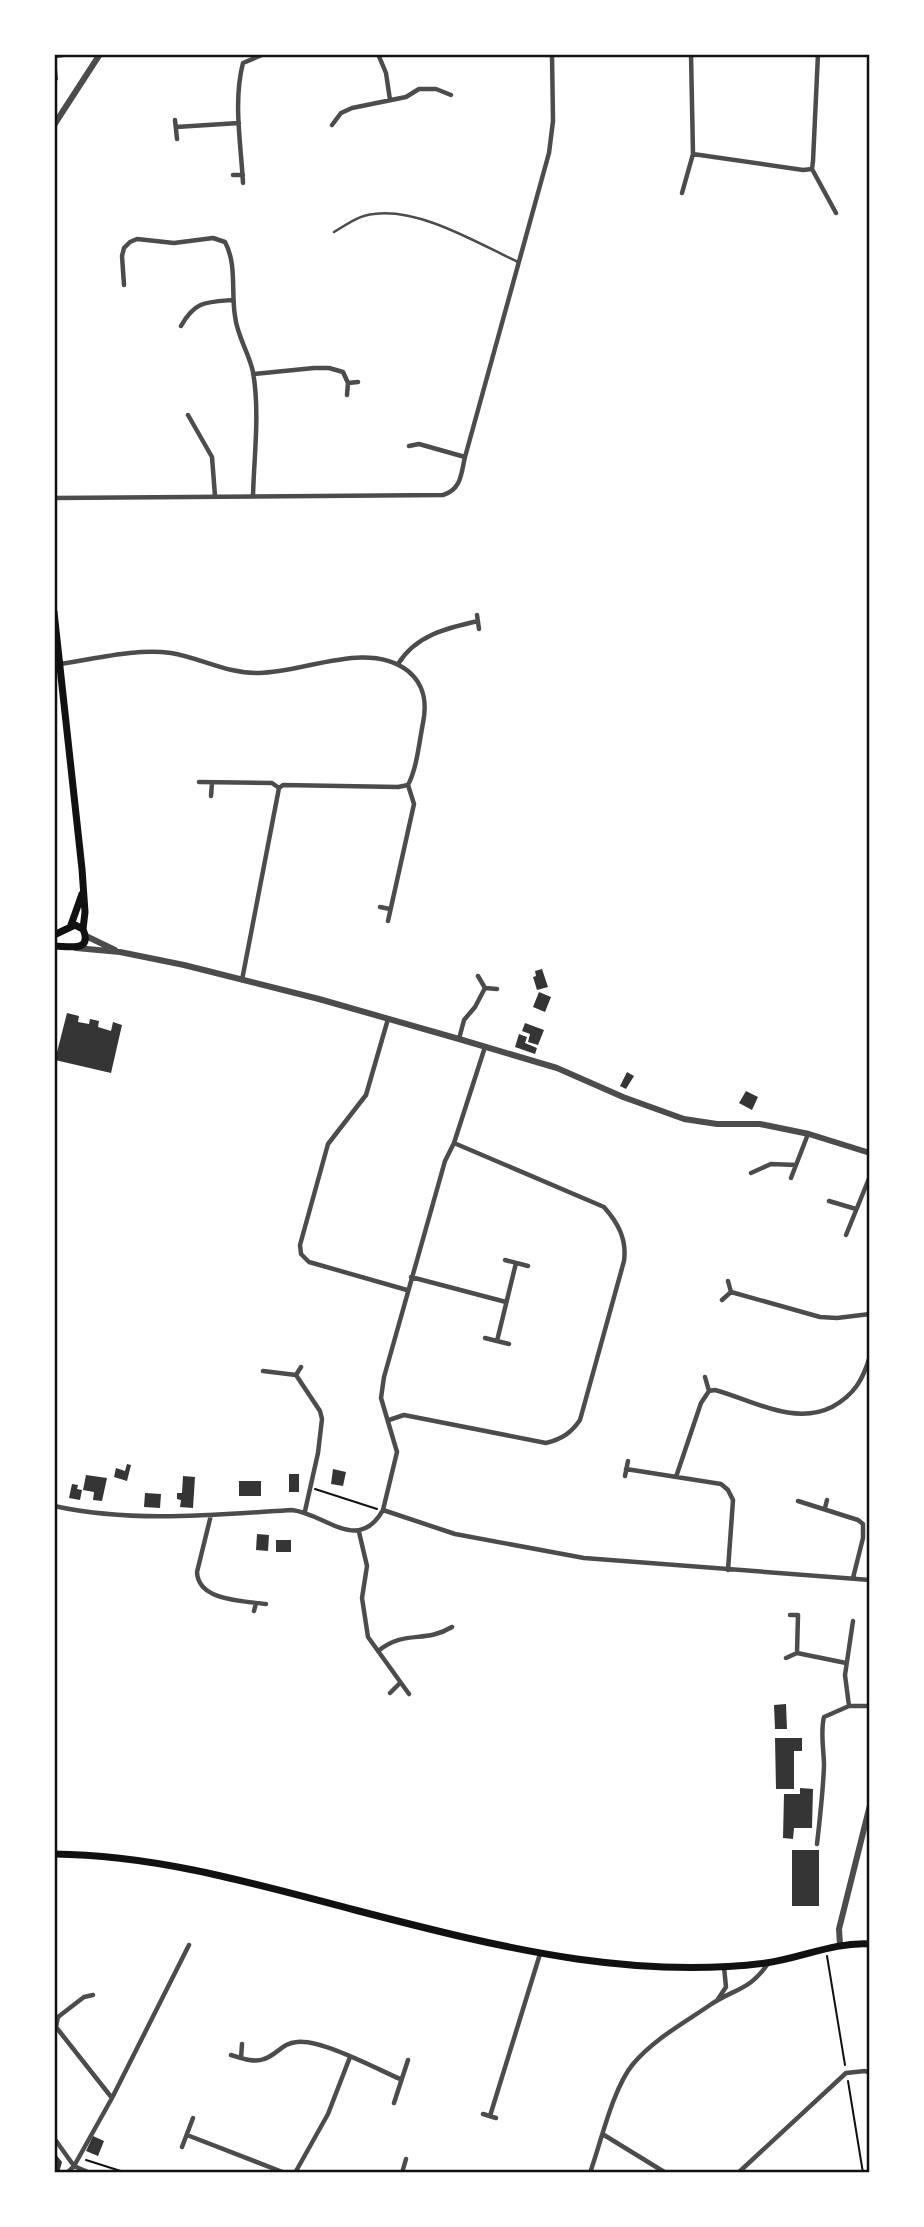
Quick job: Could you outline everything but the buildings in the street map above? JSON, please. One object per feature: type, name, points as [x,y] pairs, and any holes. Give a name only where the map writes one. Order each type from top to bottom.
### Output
[{"type":"main road","points":[[54,612],[85,912],[81,946],[54,946]]},
{"type":"main road","points":[[71,947],[63,936],[83,890]]},
{"type":"main road","points":[[54,935],[68,927],[84,932]]},
{"type":"main road","points":[[54,1854],[119,1856],[158,1862],[501,1946],[671,1968],[724,1967],[769,1962],[825,1947],[870,1944]]},
{"type":"street","points":[[54,125],[100,54]]},
{"type":"street","points":[[243,183],[239,123],[240,76],[243,63],[264,54]]},
{"type":"street","points":[[378,54],[386,73],[390,100]]},
{"type":"street","points":[[54,498],[443,495],[452,492],[459,485],[551,141],[552,54]]},
{"type":"street","points":[[682,193],[693,154],[691,54]]},
{"type":"street","points":[[818,54],[812,169],[836,213]]},
{"type":"street","points":[[332,125],[341,113],[352,108],[406,97],[419,89],[436,89],[452,94]]},
{"type":"street","points":[[176,120],[177,139]]},
{"type":"street","points":[[176,127],[239,123]]},
{"type":"street","points":[[693,154],[803,170],[812,169]]},
{"type":"street","points":[[233,176],[243,174]]},
{"type":"street","points":[[124,285],[124,248],[137,239],[174,243],[213,238],[225,242],[230,251],[235,319],[253,374],[253,496]]},
{"type":"street","points":[[181,326],[191,310],[199,304],[233,300]]},
{"type":"street","points":[[253,374],[329,368],[343,372],[348,383],[348,395]]},
{"type":"street","points":[[348,383],[358,382]]},
{"type":"street","points":[[188,415],[212,457],[215,495]]},
{"type":"street","points":[[409,446],[419,442],[465,457]]},
{"type":"street","points":[[477,614],[479,629]]},
{"type":"street","points":[[398,664],[416,644],[433,633],[478,621]]},
{"type":"street","points":[[60,664],[153,651],[174,653],[210,665],[258,673],[365,656],[381,657],[398,664],[417,678],[425,697],[426,711],[408,785],[414,804],[388,921]]},
{"type":"street","points":[[199,782],[272,783],[279,788]]},
{"type":"street","points":[[211,796],[212,783]]},
{"type":"street","points":[[242,980],[279,788],[283,785],[408,785]]},
{"type":"street","points":[[380,907],[390,909]]},
{"type":"street","points":[[84,932],[120,952]]},
{"type":"street","points":[[71,947],[120,952],[242,980],[459,1038],[557,1068],[623,1097],[684,1119],[717,1124],[760,1124],[809,1133],[870,1153]]},
{"type":"street","points":[[478,976],[485,988]]},
{"type":"street","points":[[485,988],[497,989]]},
{"type":"street","points":[[459,1038],[464,1020],[485,988]]},
{"type":"street","points":[[388,1019],[366,1095],[328,1144],[300,1245],[301,1255],[309,1262],[407,1290]]},
{"type":"street","points":[[54,1506],[81,1511],[148,1516],[292,1510],[305,1511],[345,1531],[359,1532],[369,1527],[383,1510],[397,1452],[381,1398],[384,1377],[445,1161],[454,1143],[485,1047]]},
{"type":"street","points":[[790,1178],[809,1133]]},
{"type":"street","points":[[389,1420],[404,1415],[546,1443],[558,1440],[572,1431],[580,1420],[624,1261],[623,1235],[604,1208],[454,1143]]},
{"type":"street","points":[[751,1174],[771,1164],[783,1162],[796,1165]]},
{"type":"street","points":[[846,1235],[870,1176]]},
{"type":"street","points":[[829,1201],[856,1209]]},
{"type":"street","points":[[505,1260],[528,1266]]},
{"type":"street","points":[[497,1341],[516,1263]]},
{"type":"street","points":[[411,1277],[506,1302]]},
{"type":"street","points":[[728,1281],[731,1292]]},
{"type":"street","points":[[722,1300],[731,1292]]},
{"type":"street","points":[[731,1292],[820,1317],[870,1314]]},
{"type":"street","points":[[485,1338],[509,1344]]},
{"type":"street","points":[[676,1477],[701,1403],[709,1391],[715,1390],[779,1411],[805,1415],[824,1411],[844,1400],[858,1387],[870,1356]]},
{"type":"street","points":[[296,1375],[301,1367]]},
{"type":"street","points":[[262,1371],[296,1375],[320,1410],[322,1419],[305,1511]]},
{"type":"street","points":[[705,1377],[709,1391]]},
{"type":"street","points":[[625,1476],[628,1461]]},
{"type":"street","points":[[626,1469],[720,1484],[728,1490],[733,1500],[728,1570]]},
{"type":"street","points":[[825,1508],[827,1500]]},
{"type":"street","points":[[798,1501],[825,1508],[863,1524],[863,1538],[853,1578]]},
{"type":"street","points":[[383,1510],[455,1534],[584,1558],[870,1580]]},
{"type":"street","points":[[211,1515],[197,1572],[198,1580],[207,1591],[218,1596],[266,1604]]},
{"type":"street","points":[[359,1532],[367,1566],[362,1598],[363,1619],[368,1637],[409,1694]]},
{"type":"street","points":[[254,1611],[256,1603]]},
{"type":"street","points":[[790,1615],[797,1615],[797,1653]]},
{"type":"street","points":[[849,1706],[845,1675],[853,1620]]},
{"type":"street","points":[[377,1651],[400,1638],[430,1636],[453,1627]]},
{"type":"street","points":[[786,1658],[797,1653],[846,1663]]},
{"type":"street","points":[[390,1693],[400,1683]]},
{"type":"street","points":[[817,1844],[824,1763],[824,1717],[849,1706],[870,1706]]},
{"type":"street","points":[[840,1945],[839,1929],[870,1805]]},
{"type":"street","points":[[68,2173],[112,2098],[189,1945]]},
{"type":"street","points":[[482,2114],[493,2117],[540,1953]]},
{"type":"street","points":[[590,2173],[621,2083],[633,2064],[654,2044],[718,2000],[743,1989],[760,1976],[769,1962]]},
{"type":"street","points":[[718,2000],[726,1987],[724,1967]]},
{"type":"street","points":[[726,1987],[732,1990],[743,1989]]},
{"type":"street","points":[[93,1996],[84,1997],[58,2017],[56,2026],[112,2098]]},
{"type":"street","points":[[231,2055],[257,2061],[265,2059],[286,2043],[301,2041],[351,2057],[400,2079]]},
{"type":"street","points":[[241,2057],[242,2044]]},
{"type":"street","points":[[295,2173],[328,2114],[351,2057]]},
{"type":"street","points":[[394,2102],[408,2060]]},
{"type":"street","points":[[738,2173],[846,2073],[870,2073]]},
{"type":"street","points":[[182,2147],[193,2118]]},
{"type":"street","points":[[187,2135],[285,2173]]},
{"type":"street","points":[[603,2135],[666,2173]]},
{"type":"street","points":[[54,2138],[74,2166],[90,2173]]},
{"type":"street","points":[[402,2173],[406,2159]]},
{"type":"lane","points":[[334,232],[357,218],[374,214],[404,214],[430,222],[518,262]]},
{"type":"path","points":[[311,1488],[383,1510]]},
{"type":"path","points":[[825,1947],[863,2173]]},
{"type":"path","points":[[78,2158],[127,2173]]}]
